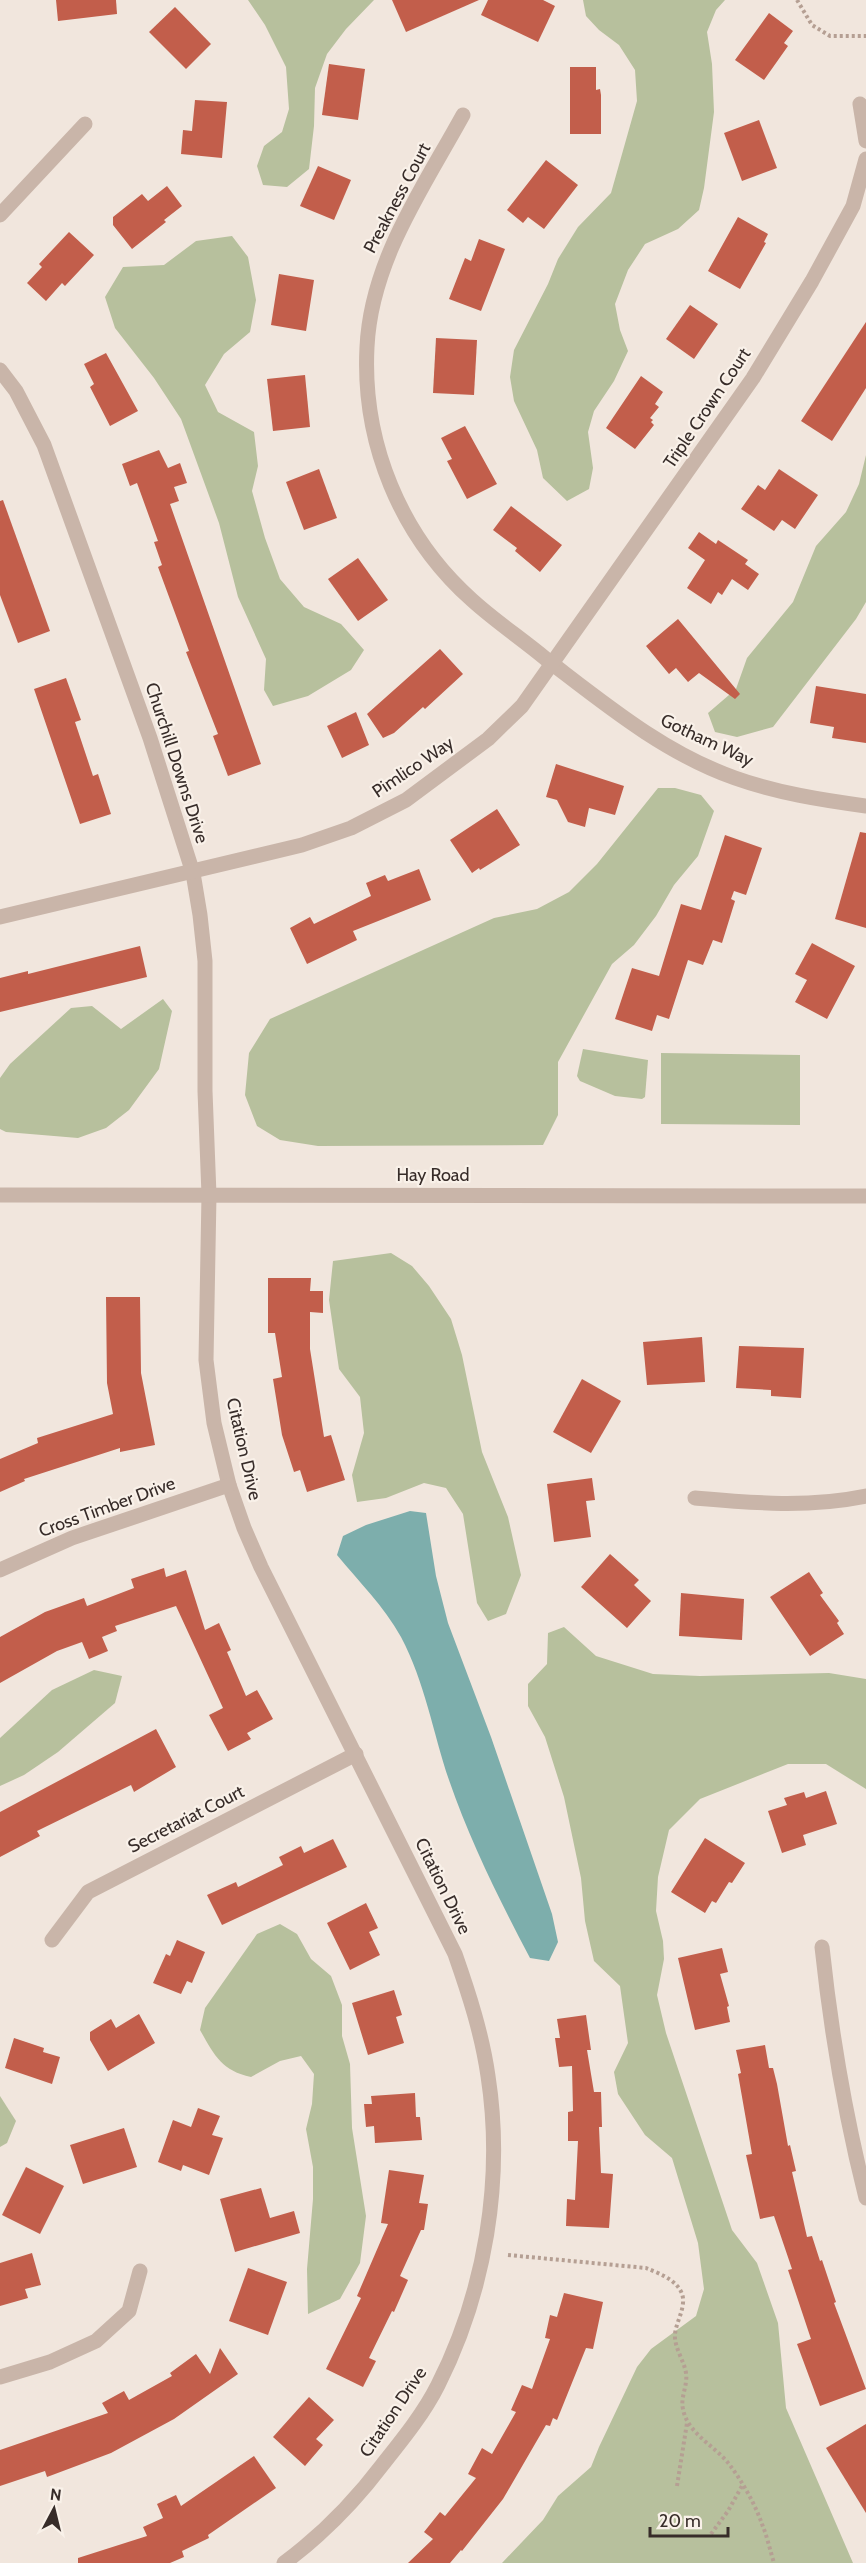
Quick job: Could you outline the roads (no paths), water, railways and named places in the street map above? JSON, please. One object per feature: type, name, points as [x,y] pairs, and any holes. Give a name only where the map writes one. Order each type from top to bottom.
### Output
[{"type":"street","points":[[860,104],[866,141]]},
{"type":"street","name":"Preakness Court","points":[[463,115],[386,256],[377,282],[367,344],[366,380],[369,416],[389,483],[404,514],[420,539],[471,600],[553,664]]},
{"type":"street","points":[[0,215],[85,124]]},
{"type":"street","name":"Triple Crown Court","points":[[553,664],[759,369],[812,281],[853,206],[866,159]]},
{"type":"street","name":"Churchill Downs Drive","points":[[0,370],[16,391],[44,445],[150,738],[193,873],[205,961],[208,1195]]},
{"type":"street","name":"Gotham Way","points":[[553,664],[636,727],[695,760],[734,778],[773,790],[819,800],[866,806]]},
{"type":"street","name":"Pimlico Way","points":[[0,917],[193,873],[302,845],[351,828],[406,800],[488,739],[522,706],[553,664]]},
{"type":"street","name":"Hay Road","points":[[0,1195],[866,1196]]},
{"type":"street","name":"Citation Drive","points":[[208,1195],[206,1360],[214,1423],[229,1485],[261,1567],[455,1954],[476,2014],[488,2077],[494,2140],[493,2182],[488,2225],[475,2287],[463,2328],[437,2386],[401,2441],[360,2493],[317,2537],[284,2563]]},
{"type":"street","name":"Cross Timber Drive","points":[[0,1570],[72,1538],[229,1485]]},
{"type":"street","points":[[695,1498],[769,1505],[813,1505],[866,1496]]},
{"type":"street","name":"Secretariat Court","points":[[52,1940],[88,1892],[356,1754]]},
{"type":"street","points":[[822,1947],[831,2034],[851,2140],[866,2198]]},
{"type":"street","points":[[0,2377],[50,2362],[96,2341],[129,2311],[140,2271]]},
{"type":"water","points":[[410,1511],[426,1513],[436,1576],[448,1623],[491,1737],[552,1914],[558,1942],[549,1961],[530,1958],[486,1870],[457,1803],[423,1690],[401,1637],[379,1605],[337,1555],[343,1536],[366,1525]]}]
